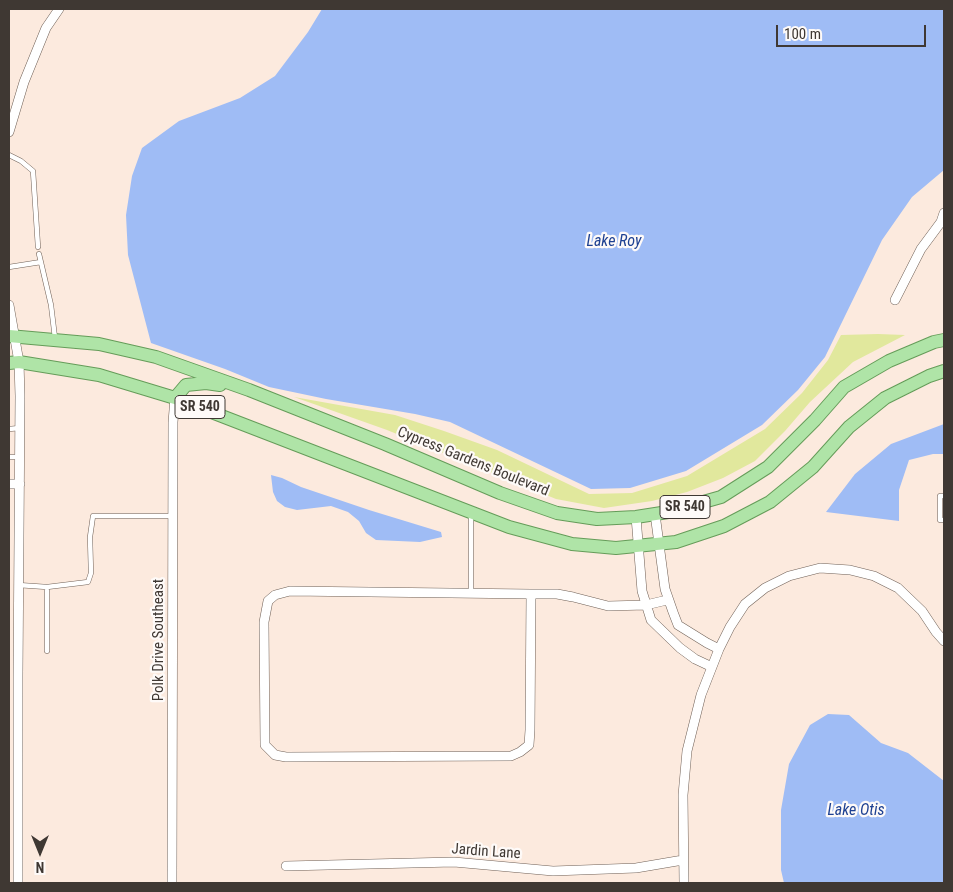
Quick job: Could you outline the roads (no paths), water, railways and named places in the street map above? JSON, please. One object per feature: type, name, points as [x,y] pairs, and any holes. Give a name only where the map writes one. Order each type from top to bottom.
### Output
[{"type":"main road","name":"Cypress Gardens Boulevard","points":[[11,336],[99,344],[156,357],[250,390],[500,493],[556,513],[597,519],[656,514],[721,497],[768,467],[815,420],[844,387],[889,360],[934,342],[944,340]]},
{"type":"main road","name":"SR 540","points":[[14,362],[99,375],[176,398],[509,527],[572,544],[616,548],[676,542],[724,526],[770,502],[813,467],[849,427],[886,398],[929,376],[944,371]]},
{"type":"main road","points":[[176,398],[186,385],[206,383],[250,390]]},
{"type":"street","points":[[9,132],[24,82],[46,28],[59,9]]},
{"type":"street","points":[[895,300],[921,249],[943,219]]},
{"type":"street","points":[[9,305],[20,428],[18,585],[13,676],[18,883]]},
{"type":"street","name":"Polk Drive Southeast","points":[[172,883],[173,422],[176,398]]},
{"type":"street","points":[[9,484],[20,484]]},
{"type":"street","points":[[656,514],[667,600],[678,625],[719,649]]},
{"type":"street","points":[[636,517],[642,591],[651,620],[680,648],[695,659],[712,667]]},
{"type":"street","points":[[684,883],[683,796],[687,751],[701,695],[719,649],[745,604],[779,580],[804,571],[835,568],[858,572],[874,576],[898,588],[922,611],[944,641]]},
{"type":"street","points":[[531,594],[529,745],[520,752],[511,756],[286,757],[275,755],[265,745],[264,622],[268,601],[275,595],[290,591],[556,594],[608,606],[646,605],[667,600]]},
{"type":"street","name":"Jardin Lane","points":[[286,866],[454,862],[553,871],[636,868],[683,860]]},
{"type":"lane","points":[[9,155],[21,161],[32,171],[38,247]]},
{"type":"lane","points":[[40,254],[51,305],[55,340]]},
{"type":"lane","points":[[9,267],[41,262]]},
{"type":"lane","points":[[9,429],[20,428]]},
{"type":"lane","points":[[9,457],[20,457]]},
{"type":"lane","points":[[944,496],[940,496],[940,520],[944,520]]},
{"type":"lane","points":[[471,512],[471,594]]},
{"type":"lane","points":[[18,585],[47,587],[88,582],[91,573],[90,537],[93,516],[173,516]]},
{"type":"lane","points":[[47,587],[47,651]]},
{"type":"water","name":"Lake Roy","points":[[322,9],[944,9],[944,170],[912,197],[882,240],[825,357],[798,390],[762,425],[686,471],[630,488],[591,489],[450,422],[269,387],[151,343],[128,255],[126,215],[132,176],[142,148],[179,121],[240,98],[275,76],[308,32]]},
{"type":"water","points":[[944,424],[944,454],[933,454],[909,460],[899,490],[899,521],[826,512],[855,474],[891,444]]},
{"type":"water","points":[[271,475],[369,510],[441,532],[442,537],[420,542],[376,540],[366,533],[359,521],[348,512],[331,506],[297,510],[285,507],[277,501],[273,492]]},
{"type":"water","name":"Lake Otis","points":[[828,714],[849,715],[881,743],[908,753],[944,781],[944,883],[784,883],[781,870],[781,810],[789,764],[810,725]]}]
